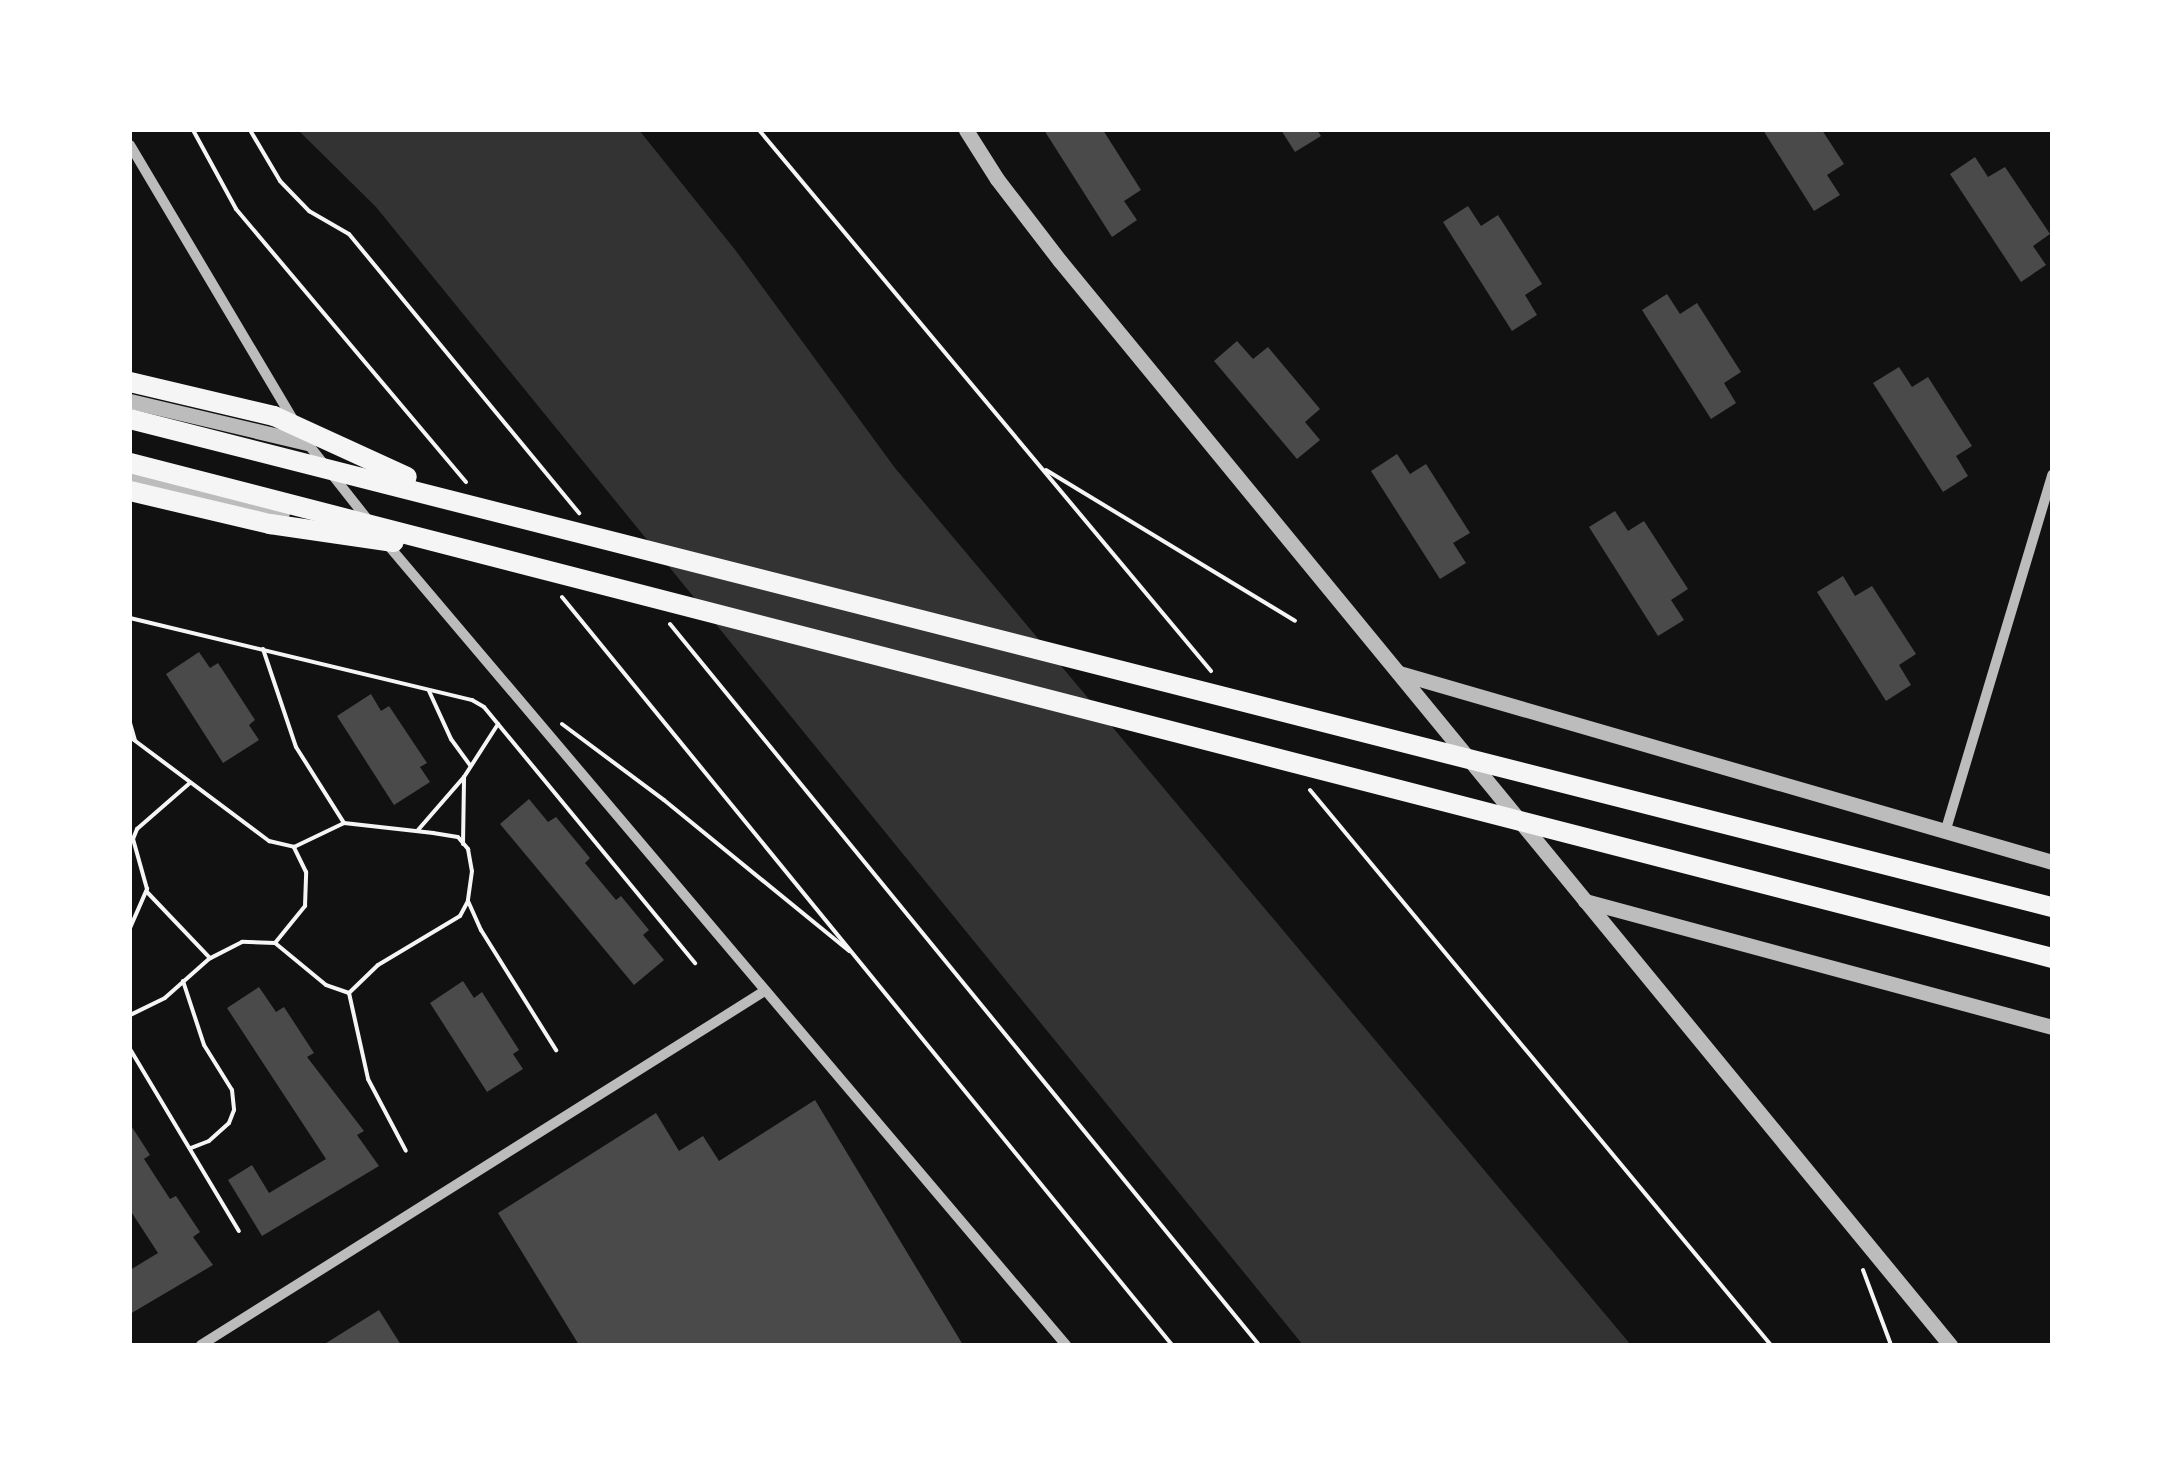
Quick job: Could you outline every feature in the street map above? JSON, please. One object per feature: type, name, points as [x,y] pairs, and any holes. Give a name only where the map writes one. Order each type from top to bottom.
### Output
[{"type":"highway","points":[[130,382],[274,416],[450,497]]},
{"type":"highway","points":[[130,418],[2052,907]]},
{"type":"highway","points":[[130,463],[2052,958]]},
{"type":"highway","points":[[130,491],[270,524],[495,556]]},
{"type":"street","points":[[966,130],[997,180],[1060,261],[1950,1345]]},
{"type":"street","points":[[130,144],[156,194],[307,443],[377,532],[564,748],[763,992],[1066,1345]]},
{"type":"street","points":[[130,401],[307,443]]},
{"type":"street","points":[[1946,828],[2052,475]]},
{"type":"street","points":[[130,478],[377,532]]},
{"type":"street","points":[[1398,673],[1946,828],[2052,862]]},
{"type":"street","points":[[1585,901],[2052,1027]]},
{"type":"street","points":[[202,1345],[763,992]]},
{"type":"path","points":[[250,130],[280,181],[309,211],[349,234],[586,522]]},
{"type":"path","points":[[1042,468],[1295,621]]},
{"type":"path","points":[[661,613],[1259,1345]]},
{"type":"path","points":[[130,618],[472,700],[498,724],[694,962]]},
{"type":"path","points":[[264,649],[296,747],[344,823]]},
{"type":"path","points":[[429,690],[451,739],[470,766]]},
{"type":"path","points":[[130,723],[133,738],[270,842],[294,847],[344,823],[458,837],[472,871],[468,901],[460,916],[378,965],[349,993]]},
{"type":"path","points":[[560,723],[664,800],[856,958],[1172,1345]]},
{"type":"path","points":[[417,832],[464,777],[498,724]]},
{"type":"path","points":[[463,844],[464,777]]},
{"type":"path","points":[[190,783],[137,828],[133,840],[147,892],[210,958]]},
{"type":"path","points":[[275,942],[305,906],[306,872],[294,847]]},
{"type":"path","points":[[130,928],[147,892]]},
{"type":"path","points":[[468,901],[481,930],[556,1050]]},
{"type":"path","points":[[130,1016],[165,998],[210,958],[242,942],[275,942],[326,984],[349,993]]},
{"type":"path","points":[[183,982],[204,1044],[232,1090],[234,1110],[230,1123],[209,1141],[190,1149]]},
{"type":"path","points":[[349,993],[368,1079],[406,1150]]},
{"type":"path","points":[[130,1049],[239,1231]]},
{"type":"path","points":[[1861,1263],[1892,1345]]},
{"type":"shaded area","points":[[298,130],[639,130],[736,251],[895,468],[1631,1345],[1303,1345],[376,207]]},
{"type":"building","points":[[1044,130],[1103,130],[1141,190],[1124,201],[1137,220],[1112,237]]},
{"type":"building","points":[[1281,130],[1317,130],[1321,136],[1295,152]]},
{"type":"building","points":[[1763,130],[1822,130],[1844,164],[1827,175],[1840,195],[1814,211]]},
{"type":"building","points":[[1975,157],[1988,177],[2005,167],[2050,234],[2033,246],[2046,265],[2021,282],[1950,174]]},
{"type":"building","points":[[1468,206],[1481,226],[1498,215],[1542,284],[1525,295],[1537,315],[1512,331],[1443,222]]},
{"type":"building","points":[[1667,294],[1680,314],[1697,303],[1741,372],[1724,383],[1736,403],[1711,419],[1642,310]]},
{"type":"building","points":[[1237,341],[1253,359],[1268,347],[1320,409],[1305,422],[1320,440],[1297,459],[1214,361]]},
{"type":"building","points":[[1899,367],[1912,387],[1928,377],[1972,446],[1956,456],[1968,476],[1943,492],[1873,383]]},
{"type":"building","points":[[1397,454],[1410,474],[1426,464],[1470,533],[1453,543],[1466,563],[1440,579],[1371,471]]},
{"type":"building","points":[[1615,511],[1628,531],[1644,521],[1688,589],[1671,600],[1684,620],[1658,636],[1589,527]]},
{"type":"building","points":[[1843,576],[1855,596],[1872,586],[1916,654],[1899,665],[1911,685],[1886,701],[1817,592]]},
{"type":"building","points":[[199,652],[210,668],[218,663],[255,720],[249,725],[259,740],[223,763],[166,674]]},
{"type":"building","points":[[371,694],[381,711],[389,706],[427,763],[420,767],[430,782],[394,805],[337,716]]},
{"type":"building","points":[[529,799],[548,822],[556,817],[590,858],[585,863],[616,900],[621,896],[649,930],[643,935],[664,960],[634,985],[500,824]]},
{"type":"building","points":[[463,981],[474,998],[482,992],[519,1050],[513,1054],[523,1069],[487,1092],[430,1003]]},
{"type":"building","points":[[259,987],[276,1012],[284,1007],[314,1053],[307,1057],[364,1131],[357,1135],[379,1166],[262,1236],[228,1180],[252,1165],[269,1193],[326,1159],[227,1008]]},
{"type":"building","points":[[815,1100],[963,1345],[579,1345],[498,1213],[656,1113],[679,1151],[703,1136],[719,1161]]},
{"type":"building","points":[[130,1124],[150,1155],[144,1159],[170,1199],[176,1196],[200,1232],[193,1237],[213,1265],[130,1314],[130,1270],[158,1253],[130,1210]]},
{"type":"building","points":[[379,1310],[401,1345],[323,1345]]}]
